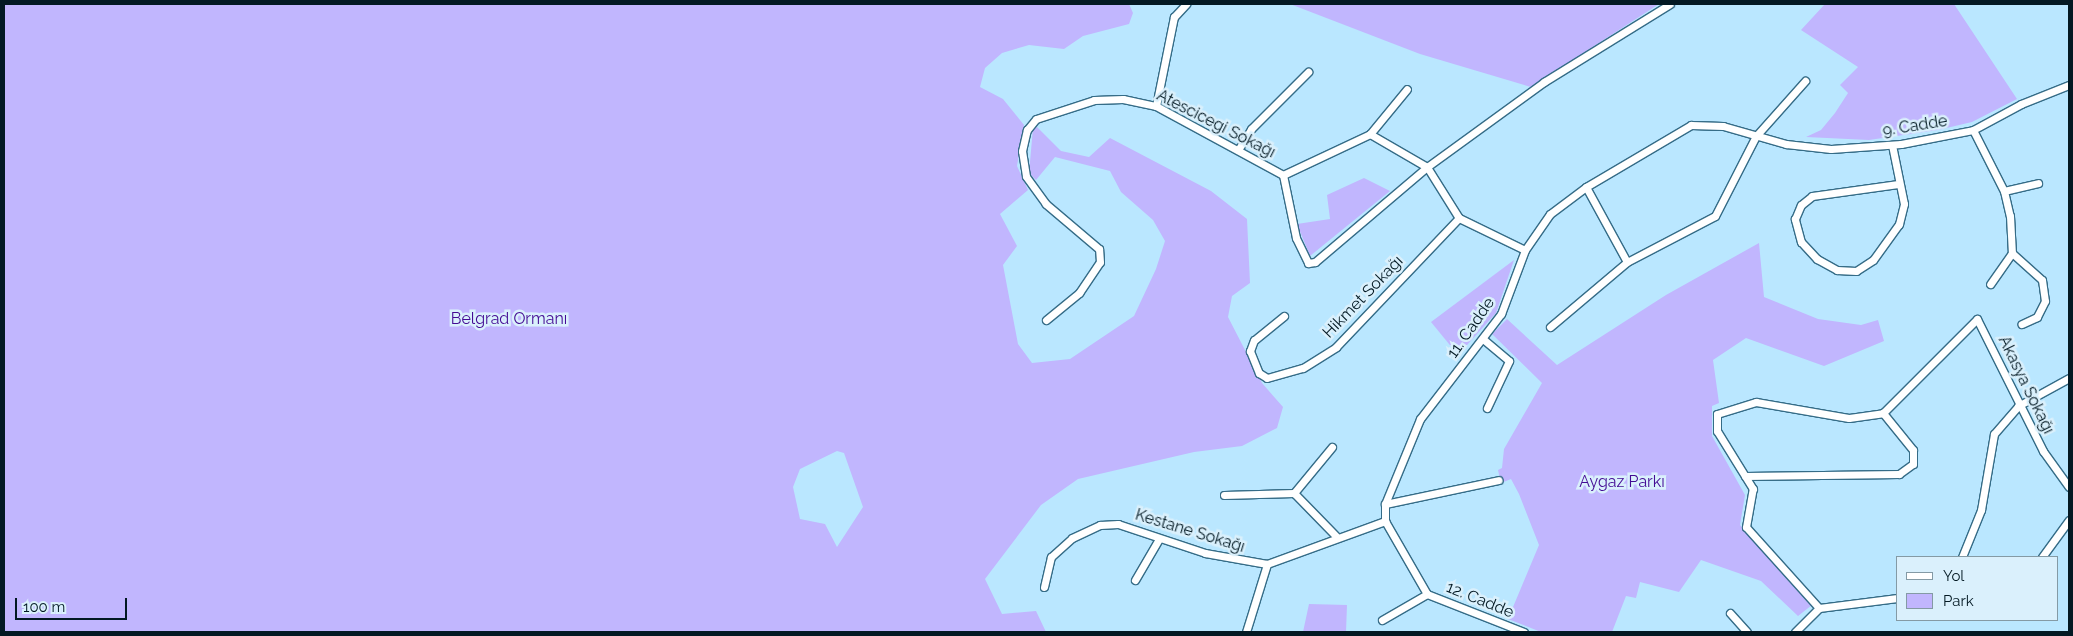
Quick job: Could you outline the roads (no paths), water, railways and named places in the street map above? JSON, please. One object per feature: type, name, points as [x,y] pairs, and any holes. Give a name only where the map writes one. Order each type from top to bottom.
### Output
[{"type":"street","points":[[1156,106],[1174,17],[1186,4]]},
{"type":"street","points":[[1407,89],[1370,134],[1283,175],[1296,238],[1308,263],[1315,262],[1428,167],[1544,82],[1670,4]]},
{"type":"street","points":[[1238,150],[1250,129],[1308,72]]},
{"type":"street","points":[[1550,327],[1626,262],[1715,216],[1756,136],[1805,81]]},
{"type":"street","name":"9. Cadde","points":[[1756,136],[1831,149],[1892,145],[1973,130],[2021,104],[2069,85]]},
{"type":"street","name":"Atescicegi Sokağı","points":[[1046,320],[1079,293],[1100,262],[1099,249],[1046,204],[1026,176],[1022,151],[1027,130],[1036,119],[1094,100],[1123,99],[1156,106],[1283,175]]},
{"type":"street","name":"11. Cadde","points":[[1385,504],[1420,419],[1501,314],[1525,250],[1550,214],[1586,187],[1691,125],[1723,126],[1756,136]]},
{"type":"street","points":[[1973,130],[2004,191],[2012,253],[2042,280],[2045,302],[2037,317],[2022,324]]},
{"type":"street","points":[[1370,134],[1428,167],[1459,218],[1525,250]]},
{"type":"street","points":[[1892,145],[1898,184],[1904,204],[1899,224],[1873,260],[1856,271],[1837,270],[1817,259],[1801,242],[1795,219],[1801,205],[1812,196],[1898,184]]},
{"type":"street","points":[[2004,191],[2038,183]]},
{"type":"street","points":[[1586,187],[1626,262]]},
{"type":"street","name":"Hikmet Sokağı","points":[[1284,316],[1254,340],[1250,351],[1259,373],[1267,378],[1303,368],[1336,347],[1459,218]]},
{"type":"street","points":[[1990,284],[2012,253]]},
{"type":"street","name":"Akasya Sokağı","points":[[1883,413],[1977,319],[2018,406],[2069,486]]},
{"type":"street","points":[[1483,339],[1508,361],[1487,408]]},
{"type":"street","points":[[1962,556],[1981,510],[1994,434],[2018,406],[2069,378]]},
{"type":"street","points":[[1745,476],[1899,474],[1913,464],[1913,450],[1883,413],[1849,418],[1756,402],[1717,414],[1717,431],[1753,490],[1746,527],[1819,608]]},
{"type":"street","points":[[1294,493],[1332,447]]},
{"type":"street","points":[[1382,620],[1426,594],[1385,521],[1385,504],[1499,480]]},
{"type":"street","points":[[1224,495],[1294,493],[1336,536]]},
{"type":"street","points":[[2043,556],[2069,520]]},
{"type":"street","points":[[1246,632],[1267,564],[1336,536],[1385,521]]},
{"type":"street","name":"Kestane Sokağı","points":[[1044,587],[1051,557],[1085,531],[1118,524],[1159,539],[1224,558],[1267,564]]},
{"type":"street","points":[[1135,580],[1159,539]]},
{"type":"street","name":"12. Cadde","points":[[1426,594],[1524,632]]},
{"type":"street","points":[[1794,632],[1819,608],[1896,598]]},
{"type":"street","points":[[1730,613],[1747,632]]},
{"type":"park label","name":"Belgrad Ormanı","points":[[509,319]]},
{"type":"park label","name":"Aygaz Parkı","points":[[1622,482]]}]
